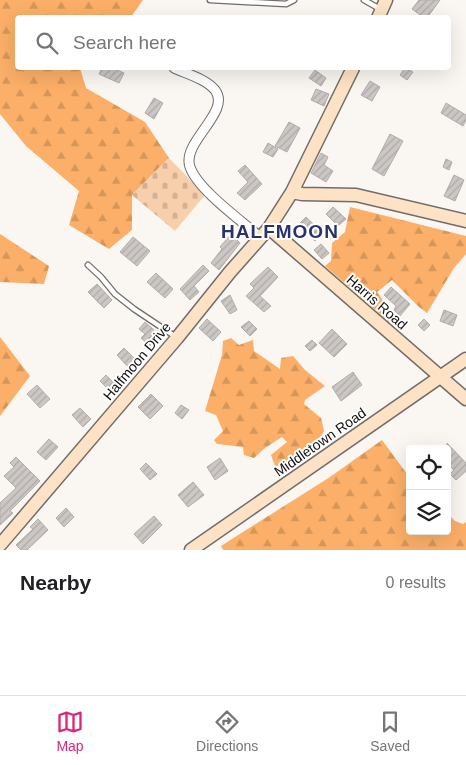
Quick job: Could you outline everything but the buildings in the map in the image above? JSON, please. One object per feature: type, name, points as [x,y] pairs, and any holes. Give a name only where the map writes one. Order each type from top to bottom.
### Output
[{"type":"street","points":[[178,70],[208,84],[218,96],[217,108],[191,152],[190,167],[200,183],[213,196],[265,233]]},
{"type":"street","name":"Halfmoon Drive","points":[[0,546],[177,338],[230,272],[265,233],[292,192],[352,70]]},
{"type":"street","points":[[292,192],[302,194],[356,195],[466,221]]},
{"type":"street","name":"Harris Road","points":[[265,233],[466,399]]},
{"type":"street","name":"Middletown Road","points":[[191,550],[466,359]]},
{"type":"lane","points":[[210,0],[286,4],[294,0]]},
{"type":"lane","points":[[364,0],[382,9]]},
{"type":"lane","points":[[88,265],[115,294],[177,338]]},
{"type":"green space","points":[[0,0],[143,0],[132,15],[15,15],[15,70],[81,70],[86,88],[145,122],[169,158],[132,195],[132,230],[109,249],[69,225],[79,191],[26,146],[0,114]]},
{"type":"green space","points":[[169,158],[205,195],[175,231],[132,195]]},
{"type":"green space","points":[[350,207],[466,236],[466,254],[454,268],[427,313],[392,280],[377,292],[389,309],[389,322],[325,266],[331,261],[332,243],[345,232]]},
{"type":"green space","points":[[0,234],[49,266],[44,284],[0,282]]},
{"type":"green space","points":[[0,337],[30,376],[0,416]]},
{"type":"green space","points":[[231,338],[239,345],[253,340],[254,351],[280,369],[281,358],[293,356],[305,370],[325,386],[305,400],[304,404],[321,418],[324,431],[314,448],[291,465],[275,466],[271,455],[287,442],[282,437],[254,458],[244,455],[243,447],[217,444],[214,440],[223,431],[216,415],[205,411],[222,355],[223,341]]},
{"type":"green space","points":[[382,440],[406,473],[406,535],[451,535],[451,517],[463,524],[466,522],[466,550],[223,550],[221,546],[330,477]]},
{"type":"district","name":"HALFMOON","points":[[280,231]]}]
